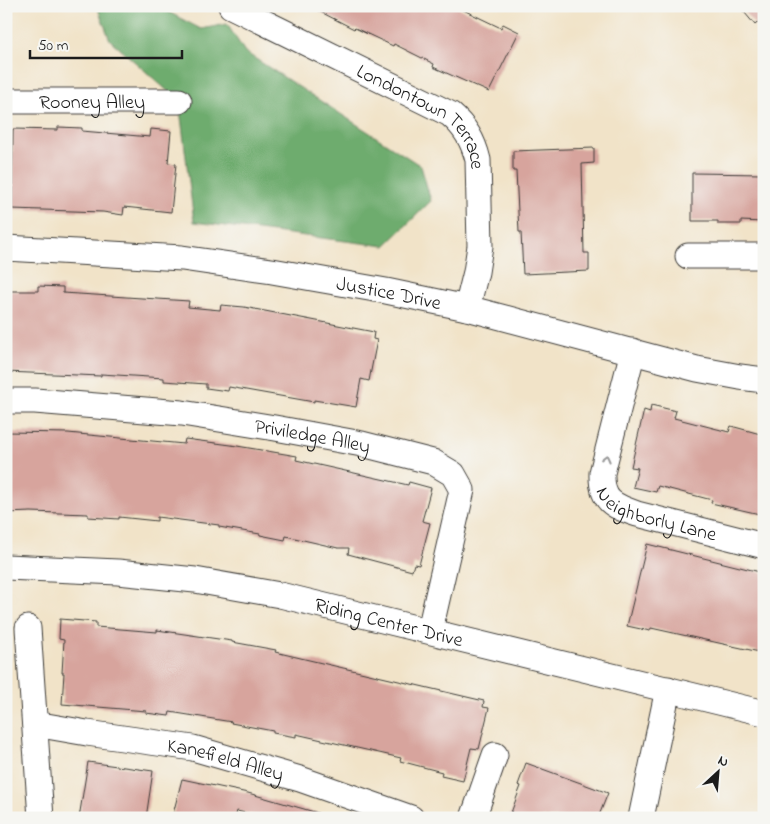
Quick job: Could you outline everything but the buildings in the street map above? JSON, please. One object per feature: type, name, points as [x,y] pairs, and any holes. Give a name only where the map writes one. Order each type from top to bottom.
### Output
[{"type":"street","name":"Londontown Terrace","points":[[232,6],[450,114],[464,128],[474,146],[478,160],[480,228],[478,258],[467,308]]},
{"type":"street","name":"Rooney Alley","points":[[6,101],[179,101]]},
{"type":"street","name":"Justice Drive","points":[[6,248],[182,258],[272,271],[386,291],[467,308],[697,369],[740,378],[764,380]]},
{"type":"street","points":[[688,256],[764,256]]},
{"type":"street","name":"Neighborly Lane","points":[[633,351],[602,473],[602,486],[608,498],[618,508],[637,514],[764,546]]},
{"type":"street","name":"Priviledge Alley","points":[[6,401],[182,413],[362,444],[433,462],[453,474],[462,490],[430,630]]},
{"type":"street","name":"Riding Center Drive","points":[[6,567],[118,572],[195,580],[280,595],[430,630],[764,713]]},
{"type":"street","points":[[28,628],[42,818]]},
{"type":"street","points":[[641,818],[668,689]]},
{"type":"street","name":"Kanefield Alley","points":[[35,724],[193,748],[300,779],[410,818]]},
{"type":"street","points":[[473,818],[495,755]]},
{"type":"green space","points":[[97,6],[157,6],[201,29],[227,24],[245,52],[421,166],[431,201],[385,246],[194,222],[179,101],[110,40]]}]
